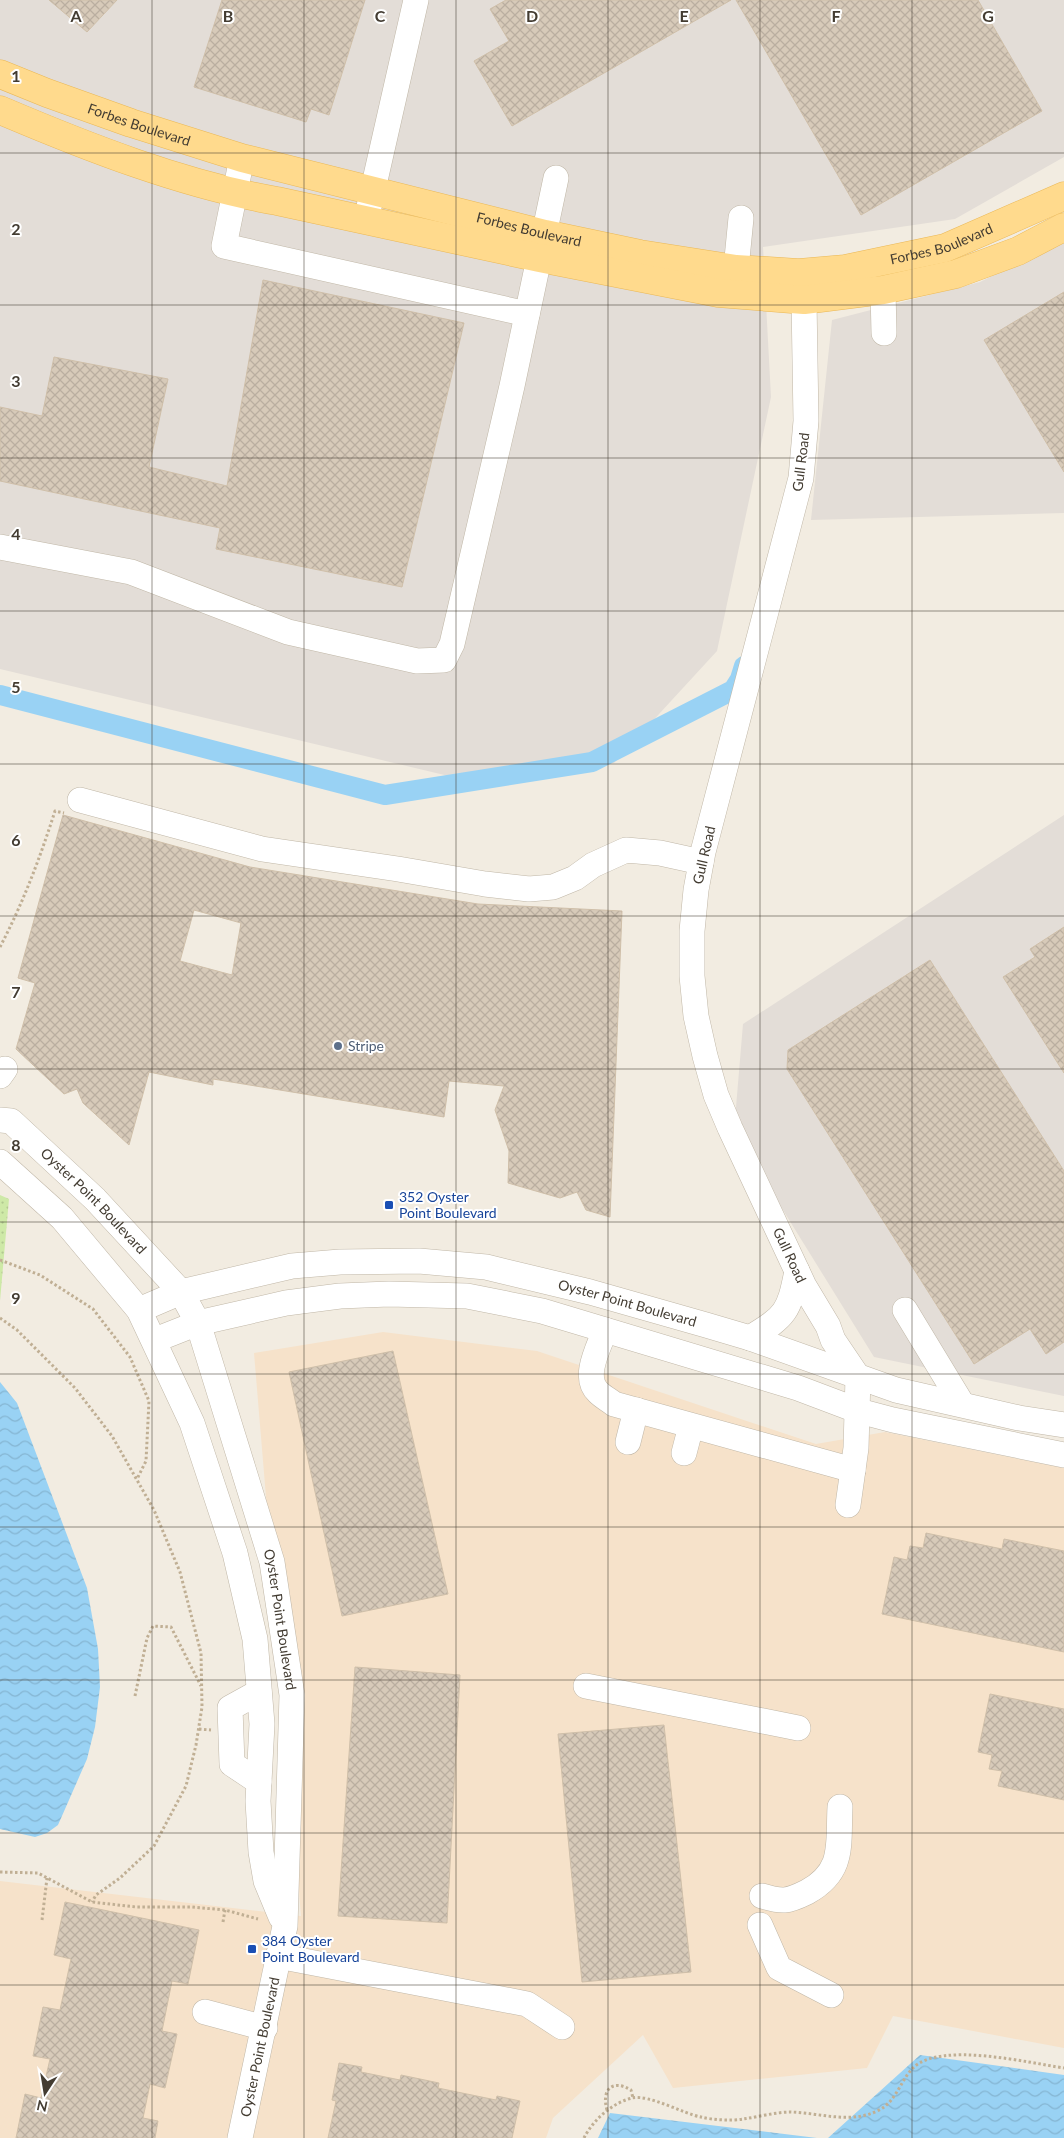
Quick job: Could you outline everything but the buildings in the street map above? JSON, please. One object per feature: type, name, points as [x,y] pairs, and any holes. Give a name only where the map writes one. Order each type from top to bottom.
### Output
[{"type":"main road","name":"Forbes Boulevard","points":[[0,74],[46,93],[140,122],[242,158],[374,192],[542,246]]},
{"type":"main road","name":"Forbes Boulevard","points":[[0,110],[75,142],[236,194],[366,220],[542,246],[637,266],[718,293],[804,300],[958,282],[1064,227]]},
{"type":"main road","name":"Forbes Boulevard","points":[[637,266],[799,273],[845,269],[945,248],[1064,196]]},
{"type":"street","points":[[366,220],[374,192],[416,0]]},
{"type":"street","points":[[242,158],[224,246],[527,314]]},
{"type":"street","points":[[0,547],[131,572],[288,632],[417,661],[444,660],[452,644],[556,178]]},
{"type":"street","points":[[736,269],[741,218]]},
{"type":"street","points":[[945,248],[958,282]]},
{"type":"street","name":"Gull Road","points":[[799,273],[804,300],[806,421],[801,478],[701,862],[692,931],[692,976],[696,1016],[704,1056],[716,1095],[797,1271],[834,1340],[858,1377]]},
{"type":"street","points":[[883,290],[884,333]]},
{"type":"street","points":[[80,800],[262,849],[520,888],[553,887],[575,878],[593,865],[626,850],[660,853],[701,862]]},
{"type":"street","name":"Oyster Point Boulevard","points":[[0,1120],[11,1121],[95,1199],[181,1292],[198,1323],[272,1562],[292,1695],[285,1926],[265,2028],[240,2138]]},
{"type":"street","name":"Oyster Point Boulevard","points":[[0,1162],[62,1218],[139,1310],[192,1423],[236,1560],[255,1639],[262,1724],[259,1782],[261,1852],[266,1881],[285,1926]]},
{"type":"street","name":"Oyster Point Boulevard","points":[[139,1310],[181,1292],[292,1266],[340,1262],[419,1261],[486,1267],[590,1292],[750,1338],[896,1390],[1019,1418],[1064,1425]]},
{"type":"street","points":[[750,1338],[772,1325],[784,1314],[793,1294],[797,1271]]},
{"type":"street","points":[[154,1340],[198,1323],[286,1303],[340,1296],[389,1294],[467,1296],[542,1311],[798,1388],[858,1411],[1064,1455]]},
{"type":"street","points":[[905,1310],[962,1404]]},
{"type":"street","points":[[605,1330],[590,1378],[596,1391],[614,1404],[853,1470]]},
{"type":"street","points":[[848,1505],[858,1411],[858,1377]]},
{"type":"street","points":[[628,1442],[636,1410]]},
{"type":"street","points":[[684,1453],[691,1426]]},
{"type":"street","points":[[256,1651],[285,1647]]},
{"type":"street","points":[[586,1686],[798,1728]]},
{"type":"street","points":[[762,1896],[782,1902],[799,1896],[820,1884],[834,1868],[838,1852],[840,1807]]},
{"type":"street","points":[[760,1925],[778,1968],[831,1995]]},
{"type":"street","points":[[278,1956],[527,2004],[562,2027]]},
{"type":"street","points":[[205,2012],[265,2028]]},
{"type":"path","points":[[0,947],[19,911],[55,811],[74,815],[80,800]]},
{"type":"path","points":[[0,1260],[40,1275],[93,1309],[130,1357],[148,1401],[146,1461],[137,1480]]},
{"type":"path","points":[[0,1318],[18,1330],[75,1388],[112,1436],[154,1510],[180,1572],[201,1653],[202,1707],[186,1786],[154,1846],[120,1878],[96,1895],[92,1902]]},
{"type":"path","points":[[135,1696],[147,1638],[153,1626],[171,1627],[202,1687]]},
{"type":"path","points":[[199,1729],[212,1730]]},
{"type":"path","points":[[0,1872],[38,1873],[92,1902],[136,1907],[192,1907],[225,1910],[285,1926]]},
{"type":"path","points":[[42,1920],[47,1878]]},
{"type":"path","points":[[223,1922],[225,1910]]},
{"type":"path","points":[[584,2138],[588,2129],[606,2110],[633,2098],[660,2102],[701,2117],[738,2120],[789,2112],[853,2118],[878,2111],[893,2098],[913,2067],[939,2055],[995,2056],[1064,2068]]},
{"type":"path","points":[[606,2110],[604,2102],[608,2088],[623,2085],[632,2090],[633,2098]]},
{"type":"shaded area","points":[[0,0],[1064,0],[1064,157],[955,219],[763,247],[771,397],[717,651],[614,763],[478,783],[0,669]]},
{"type":"shaded area","points":[[1064,240],[1064,513],[811,520],[832,320],[980,282]]},
{"type":"shaded area","points":[[1064,815],[1064,1396],[874,1357],[734,1131],[743,1024]]},
{"type":"shaded area","points":[[383,1332],[537,1351],[816,1444],[885,1432],[1064,1468],[1064,2048],[893,2016],[867,2068],[673,2088],[643,2035],[553,2118],[546,2138],[0,2138],[0,1881],[301,1916],[254,1353]]},
{"type":"green space","points":[[0,1195],[9,1199],[0,1301]]},
{"type":"water","points":[[0,1382],[17,1403],[87,1588],[98,1649],[100,1687],[95,1727],[87,1759],[58,1825],[47,1833],[35,1837],[0,1829]]},
{"type":"water","points":[[920,2055],[1064,2075],[1064,2138],[828,2138]]},
{"type":"water","points":[[610,2113],[817,2138],[598,2138]]},
{"type":"waterway","points":[[0,695],[385,795],[592,762],[733,690],[740,679],[744,666]]},
{"type":"place","name":"Stripe","points":[[338,1046]]},
{"type":"place","name":"352 Oyster Point Boulevard","points":[[389,1205]]},
{"type":"place","name":"384 Oyster Point Boulevard","points":[[252,1949]]}]
